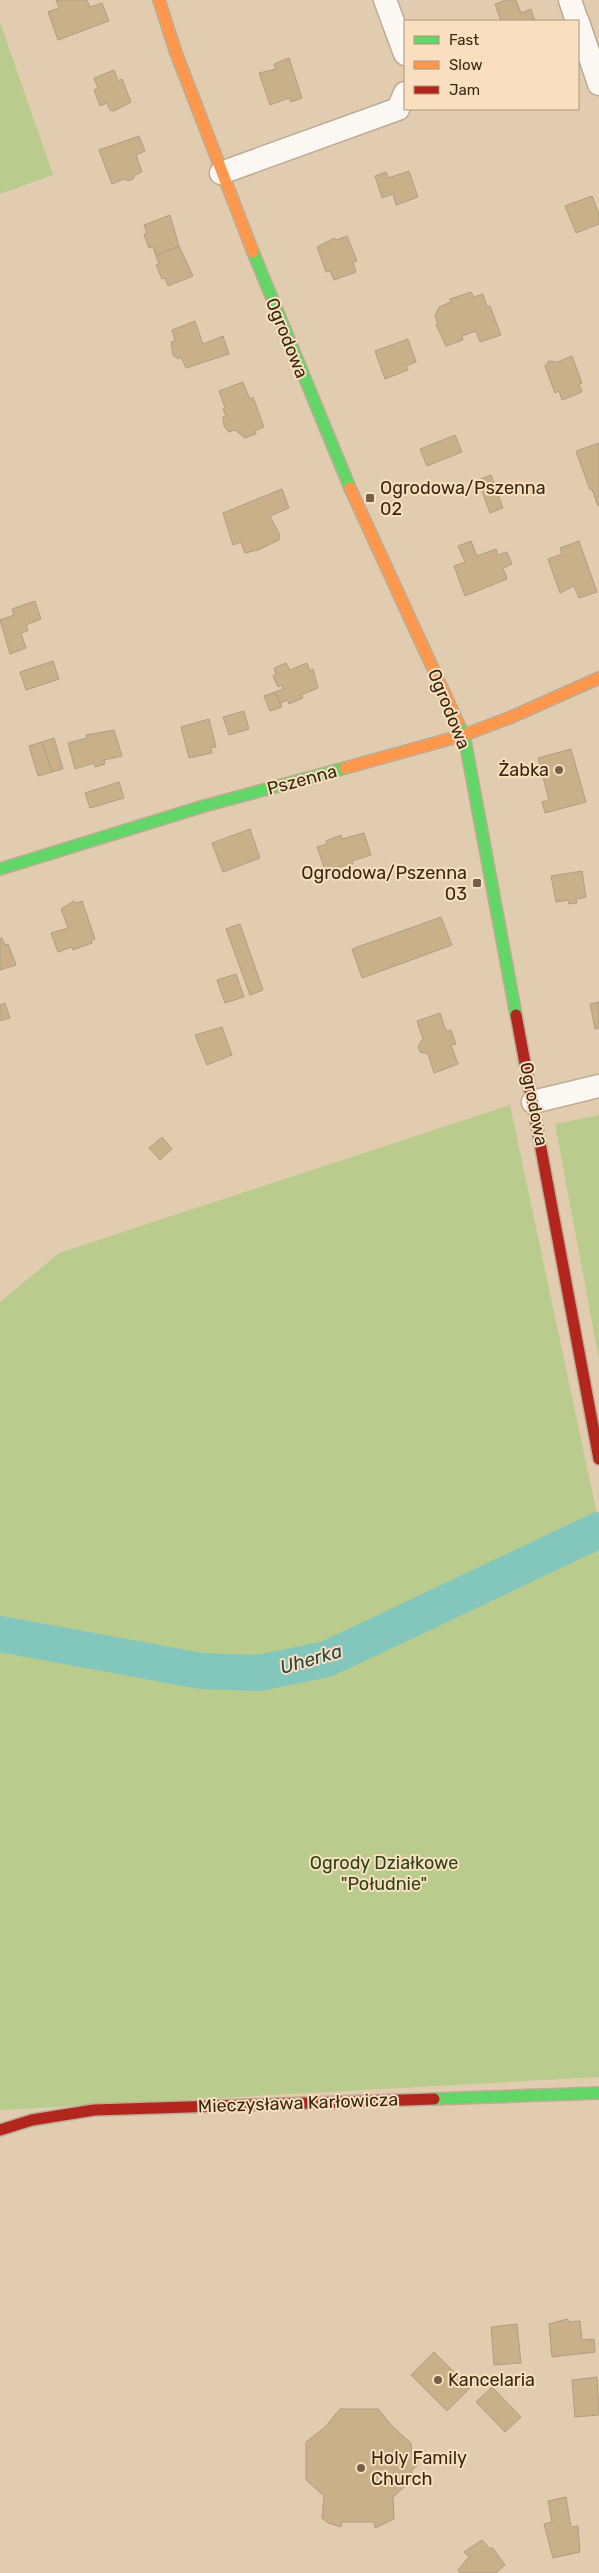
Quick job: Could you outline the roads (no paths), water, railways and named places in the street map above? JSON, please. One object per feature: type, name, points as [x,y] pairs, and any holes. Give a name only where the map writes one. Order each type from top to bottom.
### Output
[{"type":"street","name":"Ogrodowa","points":[[159,0],[176,53],[221,173],[361,517],[464,736],[599,1459]]},
{"type":"street","points":[[386,0],[404,51]]},
{"type":"street","points":[[570,0],[577,20]]},
{"type":"street","points":[[579,25],[599,84]]},
{"type":"street","points":[[221,173],[398,109],[404,95]]},
{"type":"street","name":"Pszenna","points":[[0,869],[204,806],[464,736],[599,678]]},
{"type":"street","points":[[533,1102],[599,1086]]},
{"type":"street","name":"Mieczysława Karłowicza","points":[[0,2130],[32,2120],[94,2110],[599,2093]]},
{"type":"waterway","name":"Uherka","points":[[0,1634],[201,1671],[259,1673],[327,1659],[599,1530]]},
{"type":"place","name":"Ogrodowa/Pszenna 02","points":[[370,498]]},
{"type":"place","name":"Żabka","points":[[559,770]]},
{"type":"place","name":"Ogrodowa/Pszenna 03","points":[[477,883]]},
{"type":"place","name":"Kancelaria","points":[[438,2380]]},
{"type":"place","name":"Holy Family Church","points":[[361,2468]]},
{"type":"park label","name":"Ogrody Działkowe \"Południe\"","points":[[384,1874]]}]
